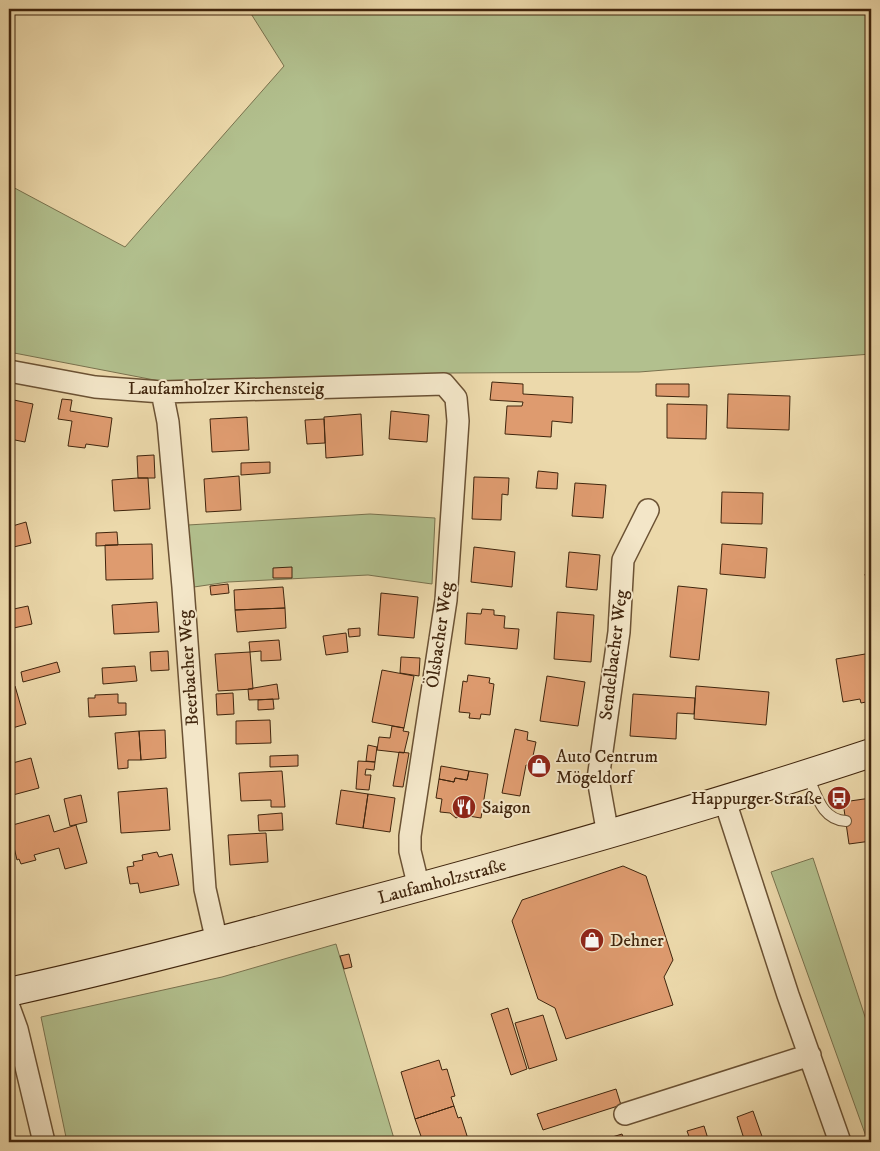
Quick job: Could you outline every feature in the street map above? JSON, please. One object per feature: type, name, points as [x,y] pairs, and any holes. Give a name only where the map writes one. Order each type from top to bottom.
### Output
[{"type":"main road","name":"Laufamholzstraße","points":[[9,992],[216,942],[419,888],[725,801],[871,753]]},
{"type":"street","name":"Laufamholzer Kirchensteig","points":[[9,371],[95,387],[162,392],[444,384]]},
{"type":"street","name":"Ölsbacher Weg","points":[[419,888],[410,851],[410,836],[446,600],[458,422],[456,398],[444,384]]},
{"type":"street","name":"Beerbacher Weg","points":[[162,392],[168,422],[183,587],[204,889],[216,942]]},
{"type":"street","name":"Sendelbacher Weg","points":[[608,835],[598,779],[619,632],[623,560],[648,510]]},
{"type":"street","points":[[725,801],[840,1142]]},
{"type":"street","points":[[9,1007],[19,1034],[44,1142]]},
{"type":"street","points":[[625,1114],[810,1055]]},
{"type":"lane","points":[[807,774],[824,811],[835,820],[846,821]]},
{"type":"green space","points":[[248,9],[871,9],[871,354],[639,372],[452,373],[170,383],[9,352],[9,185],[125,247],[284,66]]},
{"type":"green space","points":[[370,514],[435,518],[432,584],[368,575],[228,582],[194,587],[188,525]]},
{"type":"green space","points":[[813,858],[871,1035],[871,1142],[868,1142],[771,872]]},
{"type":"green space","points":[[336,944],[395,1142],[67,1142],[41,1017],[222,977]]},
{"type":"building","points":[[492,382],[523,384],[523,394],[573,397],[572,423],[552,421],[551,437],[505,434],[507,406],[522,406],[523,402],[490,400]]},
{"type":"building","points":[[656,384],[689,384],[689,397],[656,396]]},
{"type":"building","points":[[728,394],[790,396],[789,430],[727,428]]},
{"type":"building","points":[[9,399],[33,404],[25,442],[10,439]]},
{"type":"building","points":[[62,399],[72,400],[70,411],[112,418],[108,447],[86,444],[85,448],[68,446],[72,421],[58,419]]},
{"type":"building","points":[[667,404],[707,405],[706,439],[667,438]]},
{"type":"building","points":[[391,411],[429,415],[427,442],[389,439]]},
{"type":"building","points":[[361,414],[363,455],[326,458],[324,417]]},
{"type":"building","points":[[247,417],[249,450],[212,452],[210,419]]},
{"type":"building","points":[[324,419],[325,443],[307,444],[305,420]]},
{"type":"building","points":[[154,455],[155,478],[138,478],[137,456]]},
{"type":"building","points":[[270,462],[270,473],[241,475],[241,463]]},
{"type":"building","points":[[538,471],[558,473],[557,489],[536,488]]},
{"type":"building","points":[[239,476],[241,510],[206,512],[204,479]]},
{"type":"building","points":[[474,477],[509,478],[508,495],[502,494],[501,520],[472,519]]},
{"type":"building","points":[[148,478],[150,509],[114,511],[112,480]]},
{"type":"building","points":[[575,483],[606,485],[603,518],[572,516]]},
{"type":"building","points":[[722,492],[763,493],[762,524],[721,523]]},
{"type":"building","points":[[26,522],[31,543],[9,548],[9,527]]},
{"type":"building","points":[[117,532],[118,545],[96,546],[96,533]]},
{"type":"building","points":[[152,544],[153,579],[106,580],[105,545]]},
{"type":"building","points":[[722,544],[767,548],[765,578],[720,574]]},
{"type":"building","points":[[474,547],[515,552],[512,587],[471,582]]},
{"type":"building","points":[[569,552],[600,555],[597,590],[566,587]]},
{"type":"building","points":[[292,567],[292,578],[273,578],[273,568]]},
{"type":"building","points":[[871,573],[871,603],[865,574]]},
{"type":"building","points":[[228,584],[229,593],[211,595],[210,586]]},
{"type":"building","points":[[678,586],[707,589],[699,660],[670,657]]},
{"type":"building","points":[[283,587],[285,608],[235,610],[234,590]]},
{"type":"building","points":[[381,593],[418,597],[414,638],[378,635]]},
{"type":"building","points":[[157,602],[159,632],[114,634],[112,605]]},
{"type":"building","points":[[28,606],[32,624],[9,629],[9,610]]},
{"type":"building","points":[[285,608],[286,628],[237,632],[235,610]]},
{"type":"building","points":[[482,609],[494,610],[494,615],[505,616],[504,628],[519,629],[517,649],[465,644],[467,613],[481,614]]},
{"type":"building","points":[[557,612],[594,615],[591,662],[554,659]]},
{"type":"building","points":[[360,628],[360,636],[349,637],[348,629]]},
{"type":"building","points":[[346,633],[348,652],[326,655],[323,636]]},
{"type":"building","points":[[279,640],[281,660],[261,661],[261,651],[250,652],[249,642]]},
{"type":"building","points":[[168,651],[169,670],[151,671],[150,652]]},
{"type":"building","points":[[250,652],[253,689],[218,691],[215,654]]},
{"type":"building","points":[[871,653],[871,701],[861,703],[860,699],[843,702],[836,659]]},
{"type":"building","points":[[401,657],[420,658],[419,676],[400,673]]},
{"type":"building","points":[[57,662],[60,672],[23,682],[21,672]]},
{"type":"building","points":[[135,666],[137,681],[103,684],[102,668]]},
{"type":"building","points":[[382,670],[414,676],[404,728],[372,722]]},
{"type":"building","points":[[468,675],[490,678],[489,683],[494,684],[490,715],[481,714],[480,719],[469,718],[470,713],[459,712],[463,681],[467,682]]},
{"type":"building","points":[[547,676],[585,682],[578,726],[540,721]]},
{"type":"building","points":[[277,684],[279,699],[249,700],[248,689]]},
{"type":"building","points":[[15,686],[26,724],[9,729],[9,688]]},
{"type":"building","points":[[696,686],[769,692],[766,725],[694,719]]},
{"type":"building","points":[[233,693],[234,714],[217,715],[216,694]]},
{"type":"building","points":[[118,694],[118,703],[126,703],[126,715],[89,717],[88,698],[95,698],[95,695]]},
{"type":"building","points":[[633,694],[695,698],[694,714],[677,713],[676,739],[630,736]]},
{"type":"building","points":[[273,699],[274,709],[258,710],[258,700]]},
{"type":"building","points":[[270,720],[271,743],[236,744],[236,721]]},
{"type":"building","points":[[392,726],[404,728],[403,731],[409,732],[404,753],[377,750],[379,737],[390,738]]},
{"type":"building","points":[[515,729],[528,732],[527,740],[536,742],[533,756],[537,757],[535,766],[526,765],[520,796],[502,793]]},
{"type":"building","points":[[165,730],[166,758],[141,760],[139,731]]},
{"type":"building","points":[[139,731],[141,760],[128,760],[128,768],[118,769],[115,733]]},
{"type":"building","points":[[368,745],[377,747],[375,762],[366,761]]},
{"type":"building","points":[[399,752],[409,753],[403,787],[393,786]]},
{"type":"building","points":[[298,755],[298,766],[270,767],[270,756]]},
{"type":"building","points":[[31,758],[39,788],[9,796],[9,764]]},
{"type":"building","points":[[358,761],[375,762],[374,770],[366,769],[365,775],[371,775],[369,790],[356,789]]},
{"type":"building","points":[[441,766],[469,771],[467,780],[455,778],[454,782],[439,779]]},
{"type":"building","points":[[282,771],[285,807],[271,807],[271,800],[241,801],[239,773]]},
{"type":"building","points":[[469,771],[488,774],[481,818],[462,815],[456,818],[450,813],[440,812],[442,799],[436,798],[439,779],[454,782],[455,778],[467,780]]},
{"type":"building","points":[[167,788],[170,830],[121,833],[118,792]]},
{"type":"building","points":[[341,790],[368,794],[363,828],[336,824]]},
{"type":"building","points":[[368,794],[395,798],[390,832],[363,828]]},
{"type":"building","points":[[81,795],[87,822],[70,826],[64,799]]},
{"type":"building","points":[[871,798],[871,841],[849,844],[843,802]]},
{"type":"building","points":[[282,813],[283,830],[259,831],[258,815]]},
{"type":"building","points":[[49,815],[54,832],[76,825],[87,863],[65,869],[59,848],[34,855],[36,860],[21,864],[19,859],[17,860],[9,826]]},
{"type":"building","points":[[266,833],[268,862],[230,865],[228,835]]},
{"type":"building","points":[[157,852],[159,857],[172,854],[179,885],[140,893],[138,883],[130,884],[127,867],[134,866],[133,862],[143,860],[142,855]]},
{"type":"building","name":"Dehner","points":[[623,866],[646,876],[673,960],[664,977],[673,1005],[566,1039],[555,1008],[538,999],[512,921],[522,900]]},
{"type":"building","points":[[349,954],[352,967],[344,969],[340,956]]},
{"type":"building","points":[[508,1008],[527,1069],[511,1075],[491,1014]]},
{"type":"building","points":[[543,1015],[557,1060],[529,1069],[515,1023]]},
{"type":"building","points":[[439,1060],[442,1070],[447,1069],[455,1096],[451,1097],[454,1106],[415,1119],[401,1072]]},
{"type":"building","points":[[616,1089],[621,1105],[543,1130],[537,1114]]},
{"type":"building","points":[[454,1106],[458,1118],[461,1117],[469,1142],[423,1142],[415,1119]]},
{"type":"building","points":[[753,1111],[764,1142],[745,1142],[737,1117]]},
{"type":"building","points":[[704,1126],[709,1142],[691,1142],[687,1131]]},
{"type":"building","points":[[622,1134],[625,1142],[596,1142]]},
{"type":"place","name":"Auto Centrum Mögeldorf","points":[[539,766]]},
{"type":"place","name":"Happurger Straße","points":[[839,798]]},
{"type":"place","name":"Saigon","points":[[464,807]]},
{"type":"place","name":"Dehner","points":[[592,940]]}]
